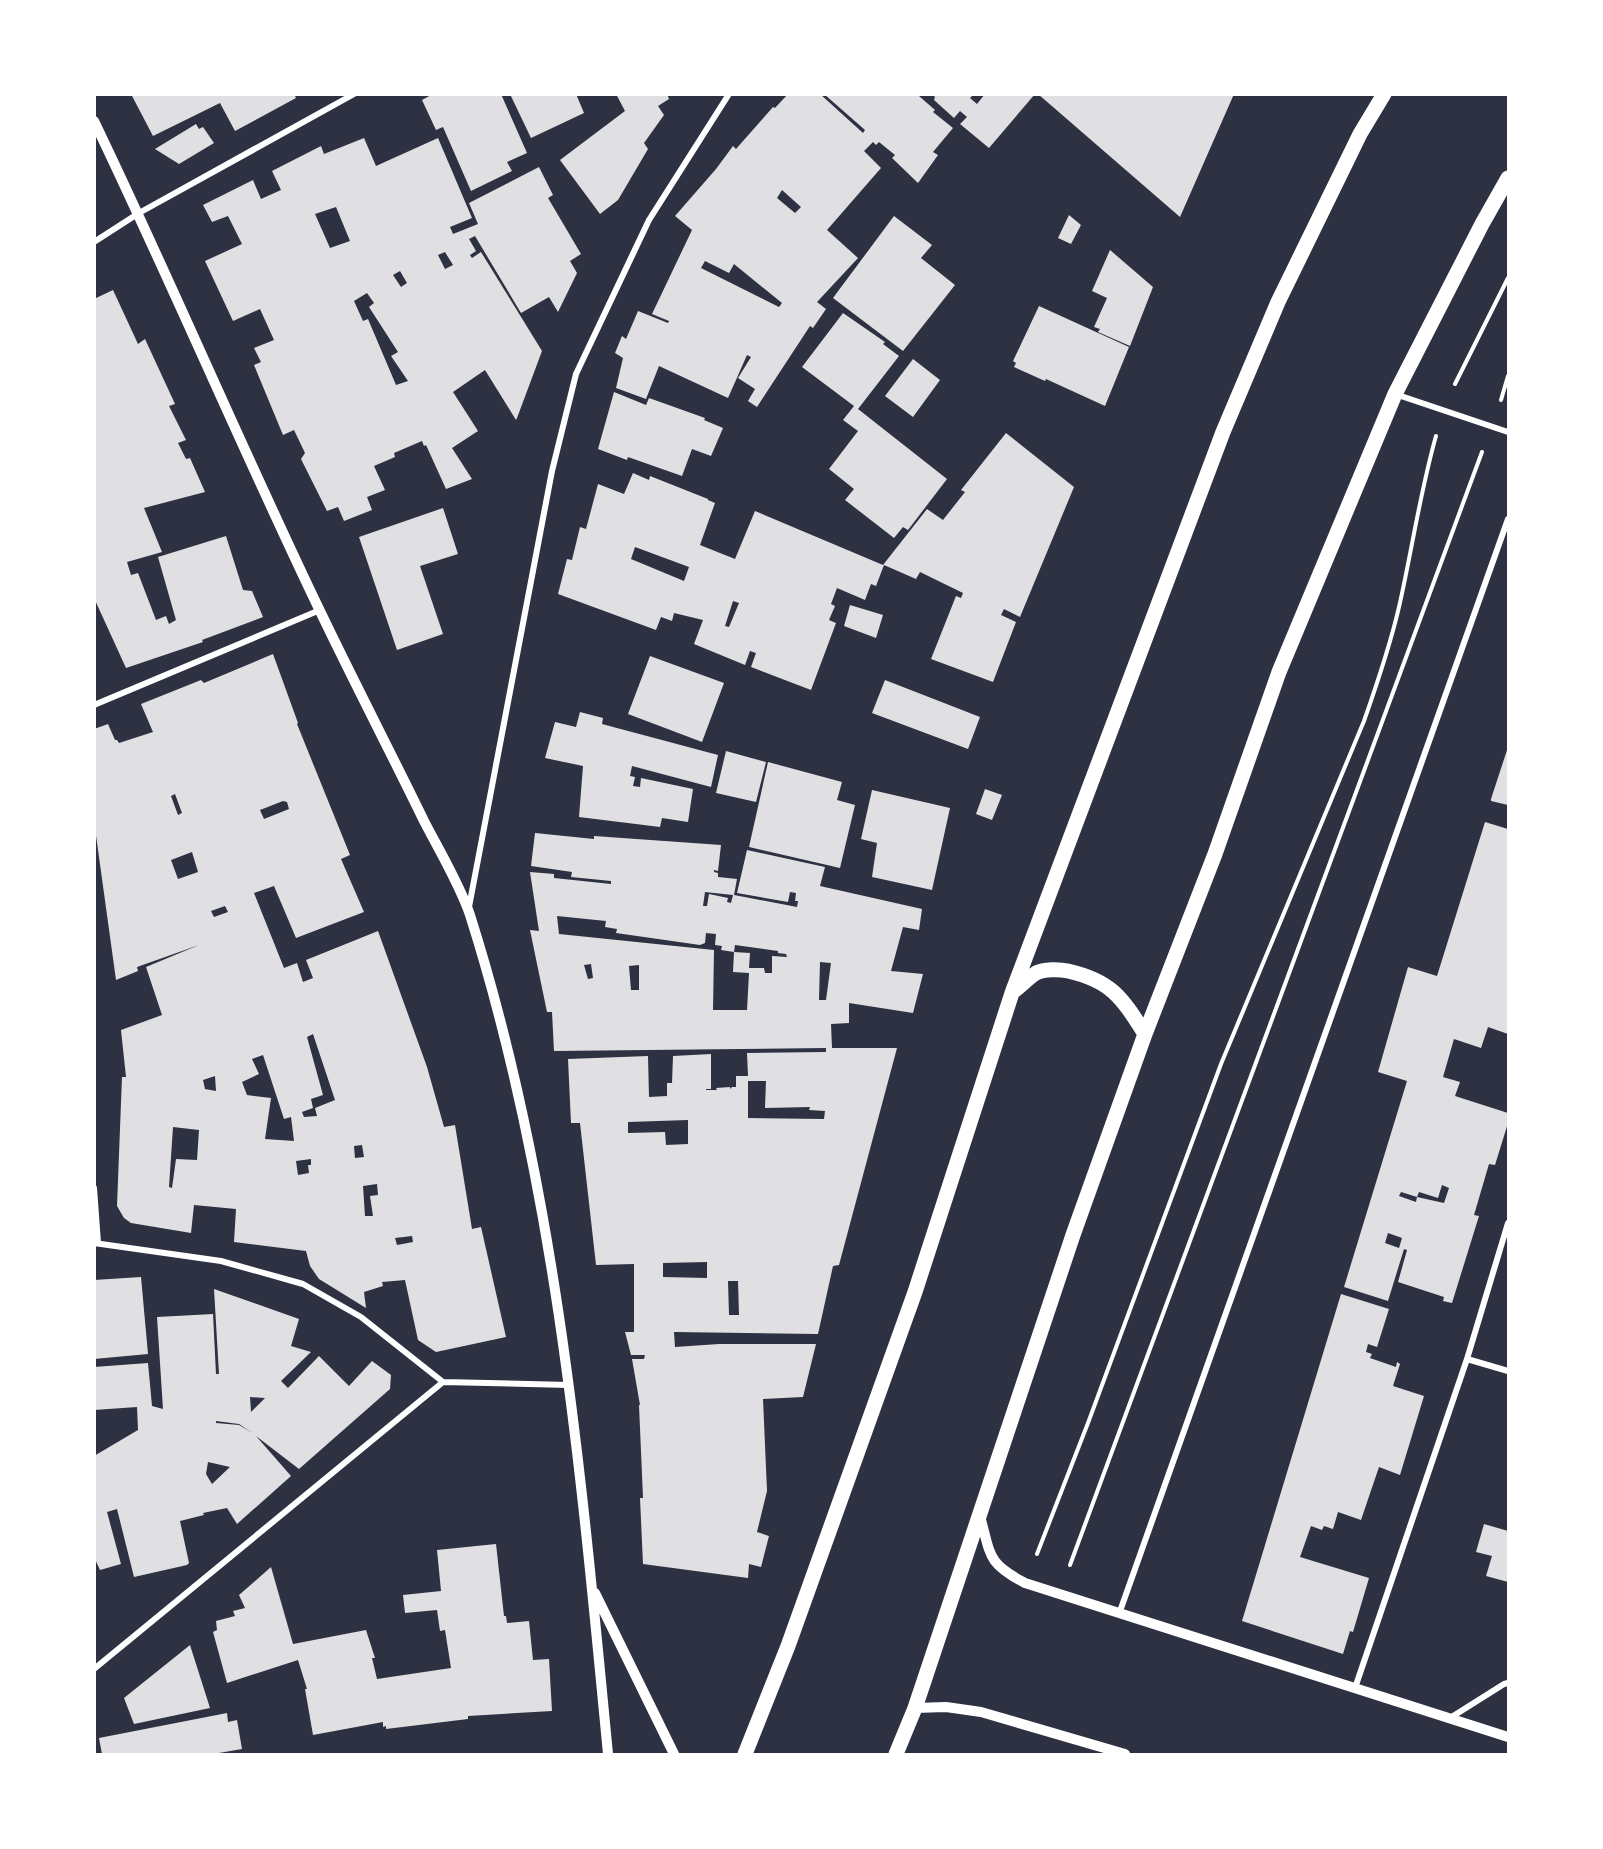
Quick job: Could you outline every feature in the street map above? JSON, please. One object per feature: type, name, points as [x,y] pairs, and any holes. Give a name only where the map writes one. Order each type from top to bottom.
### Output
[{"type":"main road","points":[[745,1755],[788,1646],[915,1292],[1012,993],[1223,432],[1278,302],[1360,134],[1384,94]]},
{"type":"main road","points":[[896,1755],[915,1707],[1073,1235],[1145,1034],[1215,854],[1279,672],[1395,394],[1482,224],[1509,178]]},
{"type":"main road","points":[[1012,993],[1037,972],[1060,970],[1089,976],[1106,984],[1127,1007],[1145,1034]]},
{"type":"street","points":[[94,242],[139,213],[354,94]]},
{"type":"street","points":[[468,910],[552,471],[576,374],[648,220],[729,94]]},
{"type":"street","points":[[94,121],[139,213],[320,610],[468,910],[519,1092],[537,1190],[569,1385],[592,1585],[608,1755]]},
{"type":"street","points":[[1395,394],[1509,432]]},
{"type":"street","points":[[1119,1614],[1509,519]]},
{"type":"street","points":[[94,705],[320,610]]},
{"type":"street","points":[[94,1188],[96,1243],[221,1261],[303,1284],[361,1317],[443,1382],[569,1385]]},
{"type":"street","points":[[1355,1689],[1467,1359],[1509,1223]]},
{"type":"street","points":[[1467,1359],[1509,1371]]},
{"type":"street","points":[[94,1669],[443,1382]]},
{"type":"street","points":[[979,1515],[992,1560],[1005,1572],[1025,1583],[1509,1737]]},
{"type":"street","points":[[592,1585],[674,1755]]},
{"type":"street","points":[[1449,1719],[1509,1683]]},
{"type":"street","points":[[915,1707],[945,1707],[981,1712],[1125,1755]]},
{"type":"path","points":[[1025,1583],[1088,1423],[1221,1064],[1364,722],[1383,667],[1399,607],[1426,471],[1443,410],[1509,278]]},
{"type":"path","points":[[1059,1594],[1509,376]]},
{"type":"building","points":[[131,94],[294,94],[296,98],[235,131],[220,103],[153,136]]},
{"type":"building","points":[[433,94],[501,94],[527,153],[507,162],[512,171],[471,191],[443,127],[436,130],[422,100]]},
{"type":"building","points":[[510,94],[576,94],[584,113],[531,138]]},
{"type":"building","points":[[616,94],[667,94],[669,99],[658,106],[664,115],[644,143],[648,149],[618,200],[600,214],[560,160],[625,111]]},
{"type":"building","points":[[788,94],[820,94],[863,133],[865,130],[824,94],[920,94],[919,96],[935,110],[933,112],[953,128],[933,152],[938,155],[918,183],[892,158],[895,155],[879,142],[876,145],[873,142],[864,151],[881,168],[827,230],[858,258],[817,302],[826,309],[813,328],[810,326],[757,407],[748,401],[755,389],[738,378],[751,357],[747,355],[728,398],[659,366],[646,399],[616,388],[623,358],[615,353],[622,336],[626,339],[638,311],[668,323],[669,321],[652,314],[692,230],[675,216],[733,146],[736,149],[773,107],[775,108]],"holes":[[[782,190],[801,207],[795,213],[777,198]],[[705,261],[729,273],[734,264],[782,303],[779,307],[701,268]]]},
{"type":"building","points":[[932,94],[974,94],[970,98],[977,104],[985,94],[1035,94],[989,148],[960,124],[967,117],[960,111],[954,118],[934,100],[935,97]]},
{"type":"building","points":[[1038,94],[1234,94],[1180,217]]},
{"type":"building","points":[[196,124],[199,129],[203,127],[214,143],[179,164],[155,149]]},
{"type":"building","points":[[364,138],[376,166],[438,138],[472,218],[450,227],[453,234],[478,224],[469,203],[539,167],[553,195],[548,198],[581,254],[570,261],[577,273],[558,312],[549,297],[521,313],[475,236],[469,239],[476,251],[470,255],[472,258],[481,252],[542,351],[517,418],[516,420],[485,370],[453,392],[478,431],[452,448],[472,479],[446,489],[422,441],[394,453],[395,457],[374,466],[385,490],[367,497],[372,510],[344,521],[338,507],[327,511],[301,459],[305,453],[294,430],[283,435],[254,365],[261,362],[254,348],[274,340],[260,309],[233,321],[205,261],[242,244],[228,216],[212,222],[203,205],[253,180],[261,199],[281,190],[272,171],[321,146],[324,154]],"holes":[[[336,207],[350,241],[330,248],[315,214]],[[445,252],[453,265],[445,269],[438,255]],[[400,271],[407,283],[401,287],[393,275]],[[367,293],[374,303],[369,307],[398,352],[391,356],[408,381],[396,385],[368,319],[363,321],[354,301]]]},
{"type":"building","points":[[1069,215],[1081,225],[1071,244],[1058,238]]},
{"type":"building","points":[[894,216],[932,245],[921,258],[955,285],[903,351],[833,298]]},
{"type":"building","points":[[1110,250],[1153,287],[1130,346],[1098,332],[1100,329],[1094,327],[1107,298],[1092,291]]},
{"type":"building","points":[[113,290],[138,344],[145,339],[175,404],[169,406],[186,440],[178,443],[186,459],[190,458],[205,492],[144,508],[162,552],[127,562],[131,575],[138,573],[156,620],[166,616],[169,624],[176,620],[158,557],[226,536],[243,590],[252,591],[263,617],[202,640],[203,642],[126,668],[94,598],[94,299]]},
{"type":"building","points":[[1039,306],[1129,347],[1105,406],[1014,367],[1016,363],[1013,361]]},
{"type":"building","points":[[843,313],[885,342],[883,344],[899,356],[858,409],[947,479],[908,530],[903,527],[894,538],[845,500],[854,489],[829,469],[858,431],[843,420],[854,406],[802,367]]},
{"type":"building","points":[[913,359],[940,380],[913,417],[885,396]]},
{"type":"building","points":[[614,392],[646,405],[649,398],[705,418],[704,420],[723,428],[711,456],[692,449],[682,476],[598,449]]},
{"type":"building","points":[[1006,433],[1074,487],[1020,617],[1004,609],[1001,615],[1016,622],[993,682],[931,659],[956,596],[961,598],[963,593],[920,572],[916,579],[884,565],[876,586],[871,584],[865,600],[837,588],[831,604],[835,606],[829,620],[836,623],[811,690],[751,667],[756,653],[750,651],[745,665],[694,644],[703,620],[674,613],[672,621],[661,617],[656,630],[558,594],[567,559],[572,560],[580,527],[586,529],[598,484],[624,494],[633,473],[649,480],[650,476],[715,503],[700,545],[735,559],[755,511],[883,565],[927,509],[943,520],[965,492],[961,490]],"holes":[[[635,547],[689,567],[684,581],[631,559]],[[733,601],[739,603],[729,627],[725,626]]]},
{"type":"building","points":[[443,508],[458,554],[420,566],[443,634],[397,650],[359,537]]},
{"type":"building","points":[[850,605],[883,615],[876,638],[844,626]]},
{"type":"building","points":[[273,654],[297,724],[350,855],[341,859],[364,912],[296,938],[274,886],[254,893],[284,968],[297,963],[303,982],[313,978],[306,960],[378,931],[427,1067],[444,1127],[455,1125],[472,1229],[481,1227],[506,1337],[436,1352],[418,1340],[405,1280],[382,1282],[383,1286],[364,1292],[366,1308],[319,1279],[310,1266],[306,1251],[234,1242],[236,1209],[194,1205],[191,1233],[131,1223],[124,1218],[117,1206],[122,1077],[126,1077],[121,1030],[162,1015],[146,967],[199,945],[137,967],[138,971],[116,980],[94,821],[94,729],[108,724],[115,740],[119,743],[153,732],[141,704],[201,680],[204,683]],"holes":[[[175,794],[182,813],[178,815],[171,796]],[[283,801],[287,802],[289,809],[264,819],[260,810]],[[192,852],[198,872],[178,879],[171,860]],[[225,906],[228,912],[214,917],[211,911]],[[313,1034],[335,1100],[315,1108],[317,1116],[304,1117],[302,1112],[313,1108],[311,1099],[323,1095],[307,1037]],[[263,1055],[284,1119],[291,1117],[294,1141],[265,1139],[271,1098],[247,1095],[242,1082],[259,1074],[252,1059]],[[215,1076],[216,1091],[205,1089],[203,1080]],[[173,1127],[199,1130],[197,1160],[176,1159],[172,1188],[169,1187]],[[362,1145],[364,1157],[355,1158],[354,1146]],[[311,1159],[311,1165],[308,1165],[309,1173],[298,1175],[296,1161]],[[377,1184],[378,1195],[370,1196],[373,1216],[365,1216],[363,1186]],[[412,1236],[413,1242],[397,1245],[395,1238]]]},
{"type":"building","points":[[650,656],[724,683],[702,742],[628,714]]},
{"type":"building","points":[[885,680],[980,717],[968,749],[872,713]]},
{"type":"building","points":[[580,712],[603,718],[602,724],[718,755],[711,787],[632,766],[630,776],[635,777],[633,786],[640,787],[641,778],[693,789],[688,822],[662,818],[660,827],[579,817],[583,766],[545,758],[555,722],[576,727]]},
{"type":"building","points":[[1508,747],[1508,805],[1491,801],[1491,799]]},
{"type":"building","points":[[726,751],[766,762],[756,802],[716,793]]},
{"type":"building","points":[[768,762],[842,782],[837,800],[855,805],[840,868],[749,847]]},
{"type":"building","points":[[985,789],[1002,795],[992,820],[976,814]]},
{"type":"building","points":[[872,790],[950,808],[932,890],[872,877],[877,843],[861,839]]},
{"type":"building","points":[[1485,822],[1508,829],[1508,1034],[1488,1027],[1481,1048],[1454,1039],[1443,1077],[1460,1082],[1455,1096],[1508,1113],[1508,1123],[1495,1165],[1489,1164],[1474,1215],[1479,1216],[1452,1303],[1443,1301],[1444,1297],[1398,1282],[1407,1250],[1404,1249],[1388,1301],[1344,1287],[1407,1081],[1378,1072],[1408,967],[1437,976]],"holes":[[[1442,1185],[1449,1188],[1444,1203],[1417,1197],[1419,1192],[1438,1198]],[[1401,1192],[1417,1197],[1416,1202],[1399,1196]],[[1388,1233],[1402,1238],[1399,1248],[1385,1243]]]},
{"type":"building","points":[[535,833],[594,839],[594,836],[721,845],[718,871],[714,870],[714,872],[718,873],[718,877],[737,879],[734,895],[797,907],[796,893],[790,892],[788,902],[737,893],[747,850],[825,867],[820,886],[922,909],[919,930],[903,927],[891,971],[923,974],[913,1013],[849,1003],[849,1023],[831,1024],[832,1048],[897,1048],[839,1265],[833,1266],[818,1334],[674,1332],[675,1347],[719,1344],[816,1344],[803,1397],[763,1399],[767,1491],[757,1532],[769,1536],[761,1567],[749,1564],[748,1578],[643,1564],[640,1405],[632,1359],[644,1359],[645,1355],[631,1355],[625,1332],[634,1332],[634,1264],[596,1265],[580,1123],[571,1123],[568,1059],[648,1056],[649,1097],[667,1096],[667,1083],[672,1083],[673,1056],[711,1054],[711,1089],[706,1090],[717,1090],[716,1088],[736,1087],[736,1076],[748,1076],[747,1053],[826,1052],[826,1048],[554,1051],[552,1012],[547,1012],[530,930],[539,931],[530,872],[554,874],[554,878],[611,884],[611,881],[571,877],[572,872],[531,866]],"holes":[[[705,892],[733,895],[731,903],[727,902],[728,898],[709,894],[707,906],[703,906]],[[557,916],[606,921],[605,927],[617,929],[616,933],[700,945],[705,943],[706,933],[716,934],[715,945],[722,946],[721,950],[734,952],[733,972],[749,973],[747,1010],[713,1010],[714,950],[559,934]],[[735,945],[778,951],[778,953],[786,954],[787,957],[772,956],[772,973],[765,973],[764,968],[749,968],[750,953],[734,952]],[[820,962],[831,963],[826,1000],[819,1000]],[[591,964],[593,978],[588,979],[584,965]],[[639,965],[639,990],[631,990],[629,966]],[[748,1081],[766,1081],[765,1108],[810,1107],[809,1110],[825,1111],[824,1119],[748,1118]],[[688,1120],[688,1144],[666,1145],[665,1132],[628,1133],[628,1122]],[[707,1262],[707,1278],[663,1277],[663,1263]],[[728,1281],[738,1281],[739,1315],[729,1315]]]},
{"type":"building","points":[[141,1277],[148,1354],[94,1359],[94,1280]]},
{"type":"building","points":[[214,1289],[299,1319],[291,1346],[311,1352],[281,1381],[288,1388],[319,1356],[349,1386],[372,1361],[391,1375],[390,1389],[299,1469],[256,1436],[291,1476],[237,1524],[227,1508],[180,1521],[189,1563],[187,1565],[134,1577],[117,1509],[107,1512],[121,1564],[100,1570],[94,1557],[94,1456],[138,1430],[137,1407],[94,1410],[94,1367],[148,1363],[152,1406],[163,1409],[157,1317],[213,1314],[216,1374],[219,1374]],"holes":[[[250,1397],[265,1398],[251,1412]],[[216,1421],[239,1424],[251,1432],[239,1425],[216,1423]],[[208,1462],[230,1467],[212,1484],[206,1474]]]},
{"type":"building","points":[[1341,1294],[1389,1309],[1377,1347],[1368,1344],[1366,1352],[1372,1354],[1370,1358],[1396,1367],[1397,1362],[1400,1364],[1393,1386],[1424,1396],[1400,1475],[1379,1467],[1361,1520],[1338,1512],[1333,1529],[1324,1526],[1322,1530],[1311,1526],[1300,1557],[1369,1578],[1353,1632],[1350,1631],[1343,1654],[1242,1621]]},
{"type":"building","points":[[1484,1524],[1508,1531],[1508,1582],[1486,1576],[1492,1556],[1476,1552]]},
{"type":"building","points":[[496,1544],[504,1616],[506,1616],[507,1623],[529,1621],[533,1660],[549,1659],[552,1711],[468,1716],[468,1719],[386,1729],[386,1726],[383,1727],[383,1722],[313,1735],[305,1689],[307,1689],[298,1660],[227,1683],[213,1632],[217,1630],[216,1621],[235,1616],[233,1611],[245,1608],[239,1595],[271,1567],[293,1644],[366,1630],[375,1658],[372,1658],[377,1679],[451,1668],[445,1630],[440,1631],[437,1610],[405,1613],[403,1595],[441,1591],[437,1550]]},
{"type":"building","points":[[190,1645],[210,1708],[134,1724],[124,1698]]},
{"type":"building","points":[[227,1713],[228,1722],[237,1720],[242,1749],[213,1754],[102,1754],[99,1738]]}]
